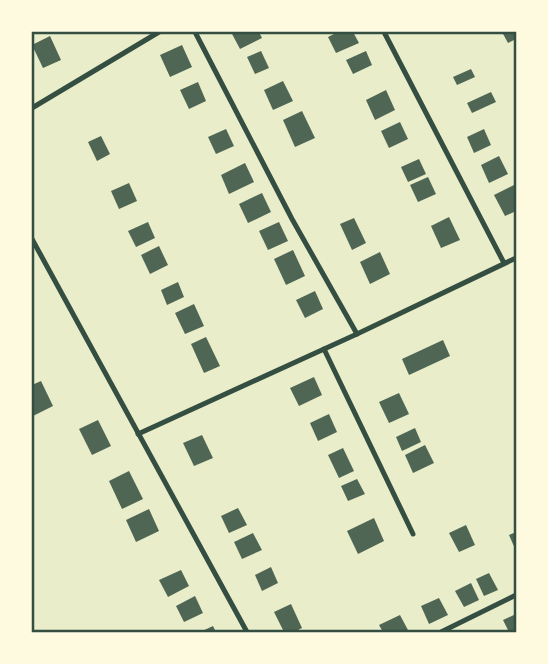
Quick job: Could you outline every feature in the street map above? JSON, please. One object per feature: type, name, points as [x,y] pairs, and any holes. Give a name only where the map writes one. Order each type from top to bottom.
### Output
[{"type":"street","points":[[32,108],[159,32]]},
{"type":"street","points":[[195,32],[292,219],[357,334]]},
{"type":"street","points":[[384,32],[504,263]]},
{"type":"street","points":[[32,239],[247,632]]},
{"type":"street","points":[[138,434],[516,258]]},
{"type":"street","points":[[324,349],[413,534]]},
{"type":"street","points":[[441,632],[516,594]]},
{"type":"building","points":[[231,32],[259,32],[262,38],[240,49]]},
{"type":"building","points":[[338,32],[353,32],[359,43],[336,53],[328,37]]},
{"type":"building","points":[[502,32],[516,32],[516,39],[508,43]]},
{"type":"building","points":[[50,36],[61,60],[43,68],[32,45]]},
{"type":"building","points":[[182,45],[192,67],[170,77],[160,55]]},
{"type":"building","points":[[261,51],[269,68],[255,74],[247,57]]},
{"type":"building","points":[[366,51],[372,65],[353,74],[346,60]]},
{"type":"building","points":[[471,69],[475,77],[457,85],[453,77]]},
{"type":"building","points":[[283,81],[293,101],[273,110],[264,90]]},
{"type":"building","points":[[198,82],[206,101],[189,109],[180,90]]},
{"type":"building","points":[[386,90],[395,110],[375,120],[366,100]]},
{"type":"building","points":[[491,92],[496,102],[472,113],[467,103]]},
{"type":"building","points":[[302,111],[315,138],[295,147],[283,120]]},
{"type":"building","points":[[400,122],[408,139],[389,148],[381,131]]},
{"type":"building","points":[[226,129],[234,146],[216,154],[208,137]]},
{"type":"building","points":[[484,129],[491,145],[474,153],[467,137]]},
{"type":"building","points":[[101,136],[110,154],[97,161],[88,142]]},
{"type":"building","points":[[499,156],[508,174],[489,183],[481,165]]},
{"type":"building","points":[[419,159],[426,174],[408,182],[401,167]]},
{"type":"building","points":[[245,163],[254,182],[229,194],[221,175]]},
{"type":"building","points":[[428,177],[436,194],[418,202],[410,185]]},
{"type":"building","points":[[129,183],[137,201],[119,209],[111,191]]},
{"type":"building","points":[[516,184],[516,211],[505,216],[494,195]]},
{"type":"building","points":[[262,193],[271,212],[248,223],[239,204]]},
{"type":"building","points":[[449,217],[460,240],[441,248],[431,226]]},
{"type":"building","points":[[354,218],[366,243],[352,250],[340,224]]},
{"type":"building","points":[[148,222],[155,238],[136,247],[128,231]]},
{"type":"building","points":[[279,222],[288,241],[268,250],[259,231]]},
{"type":"building","points":[[159,246],[168,265],[150,274],[141,255]]},
{"type":"building","points":[[293,250],[305,276],[286,285],[274,259]]},
{"type":"building","points":[[380,252],[390,274],[370,284],[360,262]]},
{"type":"building","points":[[178,282],[184,297],[167,305],[161,290]]},
{"type":"building","points":[[315,291],[323,309],[305,318],[296,300]]},
{"type":"building","points":[[194,304],[204,326],[185,334],[175,313]]},
{"type":"building","points":[[206,337],[220,366],[204,373],[191,344]]},
{"type":"building","points":[[443,340],[450,356],[409,375],[402,359]]},
{"type":"building","points":[[314,377],[322,395],[299,406],[290,388]]},
{"type":"building","points":[[41,381],[53,406],[33,416],[32,385]]},
{"type":"building","points":[[399,393],[409,414],[389,423],[379,402]]},
{"type":"building","points":[[329,414],[337,432],[318,441],[310,423]]},
{"type":"building","points":[[98,420],[111,446],[92,455],[79,429]]},
{"type":"building","points":[[415,428],[421,442],[402,451],[396,437]]},
{"type":"building","points":[[202,435],[213,458],[194,466],[183,443]]},
{"type":"building","points":[[425,445],[434,463],[413,473],[405,455]]},
{"type":"building","points":[[343,448],[354,471],[339,478],[328,455]]},
{"type":"building","points":[[129,471],[143,499],[122,509],[109,481]]},
{"type":"building","points":[[357,479],[365,494],[348,501],[341,486]]},
{"type":"building","points":[[238,508],[247,525],[229,533],[221,516]]},
{"type":"building","points":[[149,509],[159,531],[136,542],[126,520]]},
{"type":"building","points":[[374,518],[384,541],[358,554],[347,531]]},
{"type":"building","points":[[466,525],[475,545],[459,552],[449,533]]},
{"type":"building","points":[[516,532],[516,551],[509,535]]},
{"type":"building","points":[[253,533],[262,550],[242,559],[234,542]]},
{"type":"building","points":[[271,567],[278,583],[262,591],[255,575]]},
{"type":"building","points":[[181,570],[189,586],[168,597],[159,580]]},
{"type":"building","points":[[489,573],[498,590],[484,596],[476,579]]},
{"type":"building","points":[[471,583],[479,600],[464,607],[455,591]]},
{"type":"building","points":[[195,596],[203,613],[184,622],[176,606]]},
{"type":"building","points":[[439,598],[448,615],[429,624],[421,606]]},
{"type":"building","points":[[291,604],[302,628],[294,632],[284,632],[274,612]]},
{"type":"building","points":[[516,614],[516,632],[509,632],[503,620]]},
{"type":"building","points":[[400,615],[409,632],[383,632],[379,625]]},
{"type":"building","points":[[213,626],[216,632],[200,632]]}]
